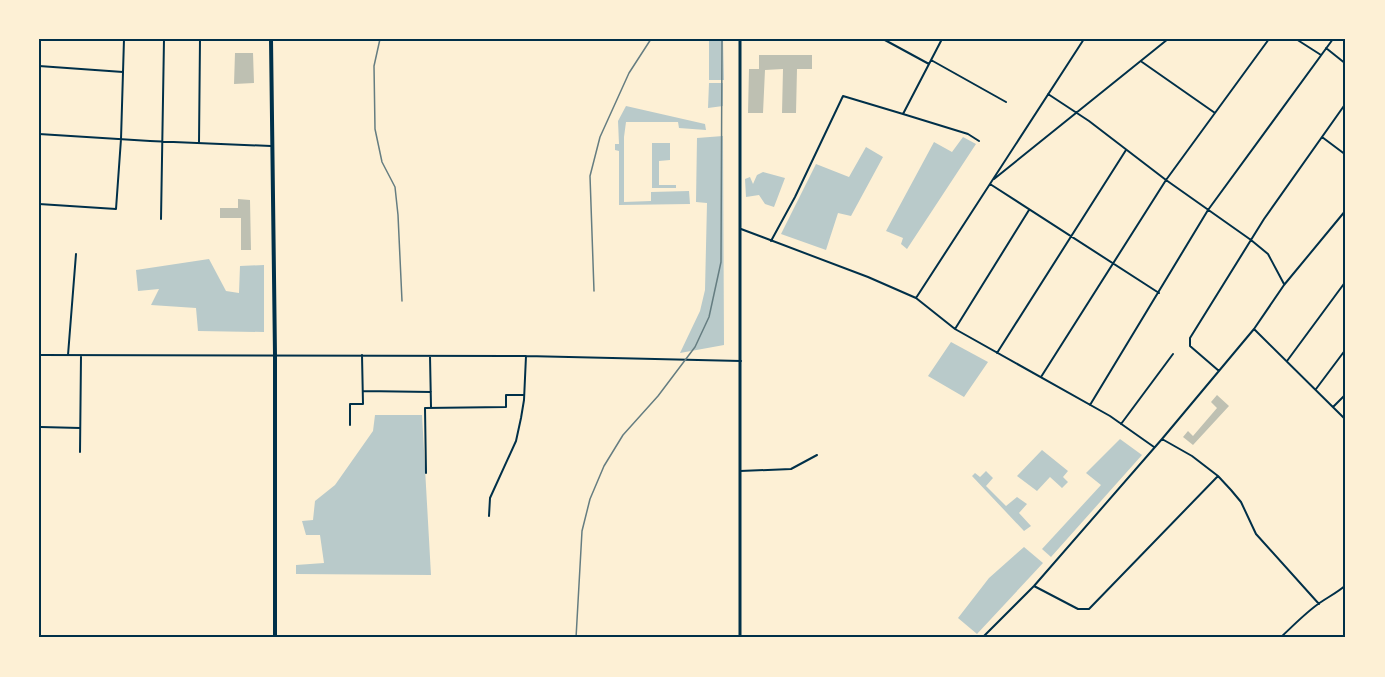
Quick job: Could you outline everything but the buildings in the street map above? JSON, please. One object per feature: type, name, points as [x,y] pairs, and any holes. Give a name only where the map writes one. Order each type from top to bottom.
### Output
[{"type":"main road","points":[[271,39],[275,355],[275,638]]},
{"type":"main road","points":[[740,39],[740,638]]},
{"type":"street","points":[[39,204],[116,209],[124,39]]},
{"type":"street","points":[[160,219],[164,39]]},
{"type":"street","points":[[199,143],[200,39]]},
{"type":"street","points":[[883,39],[929,64]]},
{"type":"street","points":[[903,114],[942,39]]},
{"type":"street","points":[[916,298],[1084,39]]},
{"type":"street","points":[[991,182],[1168,39]]},
{"type":"street","points":[[1041,377],[1166,180],[1269,39]]},
{"type":"street","points":[[1296,39],[1321,55]]},
{"type":"street","points":[[1090,405],[1208,210],[1333,39]]},
{"type":"street","points":[[1326,48],[1346,64]]},
{"type":"street","points":[[931,60],[1006,102]]},
{"type":"street","points":[[1142,62],[1215,113]]},
{"type":"street","points":[[39,66],[123,72]]},
{"type":"street","points":[[1048,94],[1078,113],[1166,180],[1251,240],[1268,254],[1284,285]]},
{"type":"street","points":[[771,240],[795,197],[843,96],[968,134],[979,141]]},
{"type":"street","points":[[1219,372],[1190,346],[1190,338],[1251,240],[1346,102]]},
{"type":"street","points":[[39,134],[271,146]]},
{"type":"street","points":[[1322,136],[1346,155]]},
{"type":"street","points":[[997,353],[1126,149]]},
{"type":"street","points":[[991,182],[1029,210],[1159,293]]},
{"type":"street","points":[[955,329],[1029,210]]},
{"type":"street","points":[[984,638],[1034,586],[1219,372],[1254,329],[1284,285],[1346,210]]},
{"type":"street","points":[[741,229],[868,277],[916,298],[955,329],[1090,405],[1154,447]]},
{"type":"street","points":[[68,355],[76,254]]},
{"type":"street","points":[[1287,361],[1346,281]]},
{"type":"street","points":[[1254,329],[1346,420]]},
{"type":"street","points":[[1316,389],[1346,349]]},
{"type":"street","points":[[1121,424],[1173,354]]},
{"type":"street","points":[[39,355],[526,356],[741,361]]},
{"type":"street","points":[[80,452],[81,356]]},
{"type":"street","points":[[350,425],[350,404],[363,404],[362,356]]},
{"type":"street","points":[[430,356],[431,408]]},
{"type":"street","points":[[489,516],[490,498],[516,441],[524,395],[526,356]]},
{"type":"street","points":[[363,391],[431,392]]},
{"type":"street","points":[[1333,407],[1346,394]]},
{"type":"street","points":[[426,473],[425,408],[506,407],[506,395],[524,395]]},
{"type":"street","points":[[41,427],[80,428]]},
{"type":"street","points":[[1162,439],[1192,456],[1218,476],[1241,502],[1256,534],[1319,604]]},
{"type":"street","points":[[740,471],[791,470],[817,455]]},
{"type":"street","points":[[1034,586],[1078,609],[1089,609],[1218,476]]},
{"type":"street","points":[[1280,638],[1319,604],[1335,595],[1346,585]]},
{"type":"shaded area","points":[[709,39],[723,39],[724,80],[709,80]]},
{"type":"shaded area","points":[[709,83],[723,83],[723,106],[708,108]]},
{"type":"shaded area","points":[[626,106],[705,124],[706,130],[679,128],[678,122],[626,122],[624,202],[651,201],[651,192],[689,191],[690,204],[619,205],[619,151],[615,150],[615,144],[619,144],[618,121]]},
{"type":"shaded area","points":[[723,136],[724,345],[680,353],[700,311],[705,290],[707,203],[696,202],[697,138]]},
{"type":"shaded area","points":[[963,137],[976,144],[907,249],[901,244],[903,238],[886,231],[934,142],[952,152]]},
{"type":"shaded area","points":[[652,143],[670,143],[670,160],[659,161],[659,185],[676,185],[676,188],[652,188]]},
{"type":"shaded area","points":[[866,147],[883,157],[851,216],[838,213],[826,250],[781,234],[816,164],[849,177]]},
{"type":"shaded area","points":[[763,172],[785,178],[774,207],[765,204],[759,195],[746,197],[745,179],[750,177],[753,184],[757,175]]},
{"type":"shaded area","points":[[209,259],[226,291],[239,293],[240,266],[264,265],[264,332],[198,331],[196,308],[151,305],[159,289],[138,291],[136,270]]},
{"type":"shaded area","points":[[951,342],[988,362],[964,397],[928,376]]},
{"type":"shaded area","points":[[375,415],[422,415],[431,575],[296,574],[296,565],[324,563],[320,535],[306,535],[302,521],[313,520],[315,501],[335,485],[373,431]]},
{"type":"shaded area","points":[[1120,439],[1142,455],[1051,557],[1042,549],[1101,485],[1086,473]]},
{"type":"shaded area","points":[[1042,450],[1068,471],[1063,477],[1068,482],[1062,488],[1050,477],[1037,491],[1017,476]]},
{"type":"shaded area","points":[[986,471],[993,478],[986,486],[1006,506],[1017,497],[1027,504],[1019,513],[1031,526],[1024,531],[972,476],[975,473],[980,477]]},
{"type":"shaded area","points":[[1024,547],[1043,563],[977,634],[958,618],[989,578]]},
{"type":"railway","points":[[380,39],[374,66],[375,129],[382,162],[395,187],[402,301]]},
{"type":"railway","points":[[594,291],[590,176],[600,137],[629,73],[651,39]]},
{"type":"railway","points":[[576,638],[582,531],[590,499],[604,466],[623,435],[658,396],[695,347],[709,317],[721,262],[722,39]]}]
